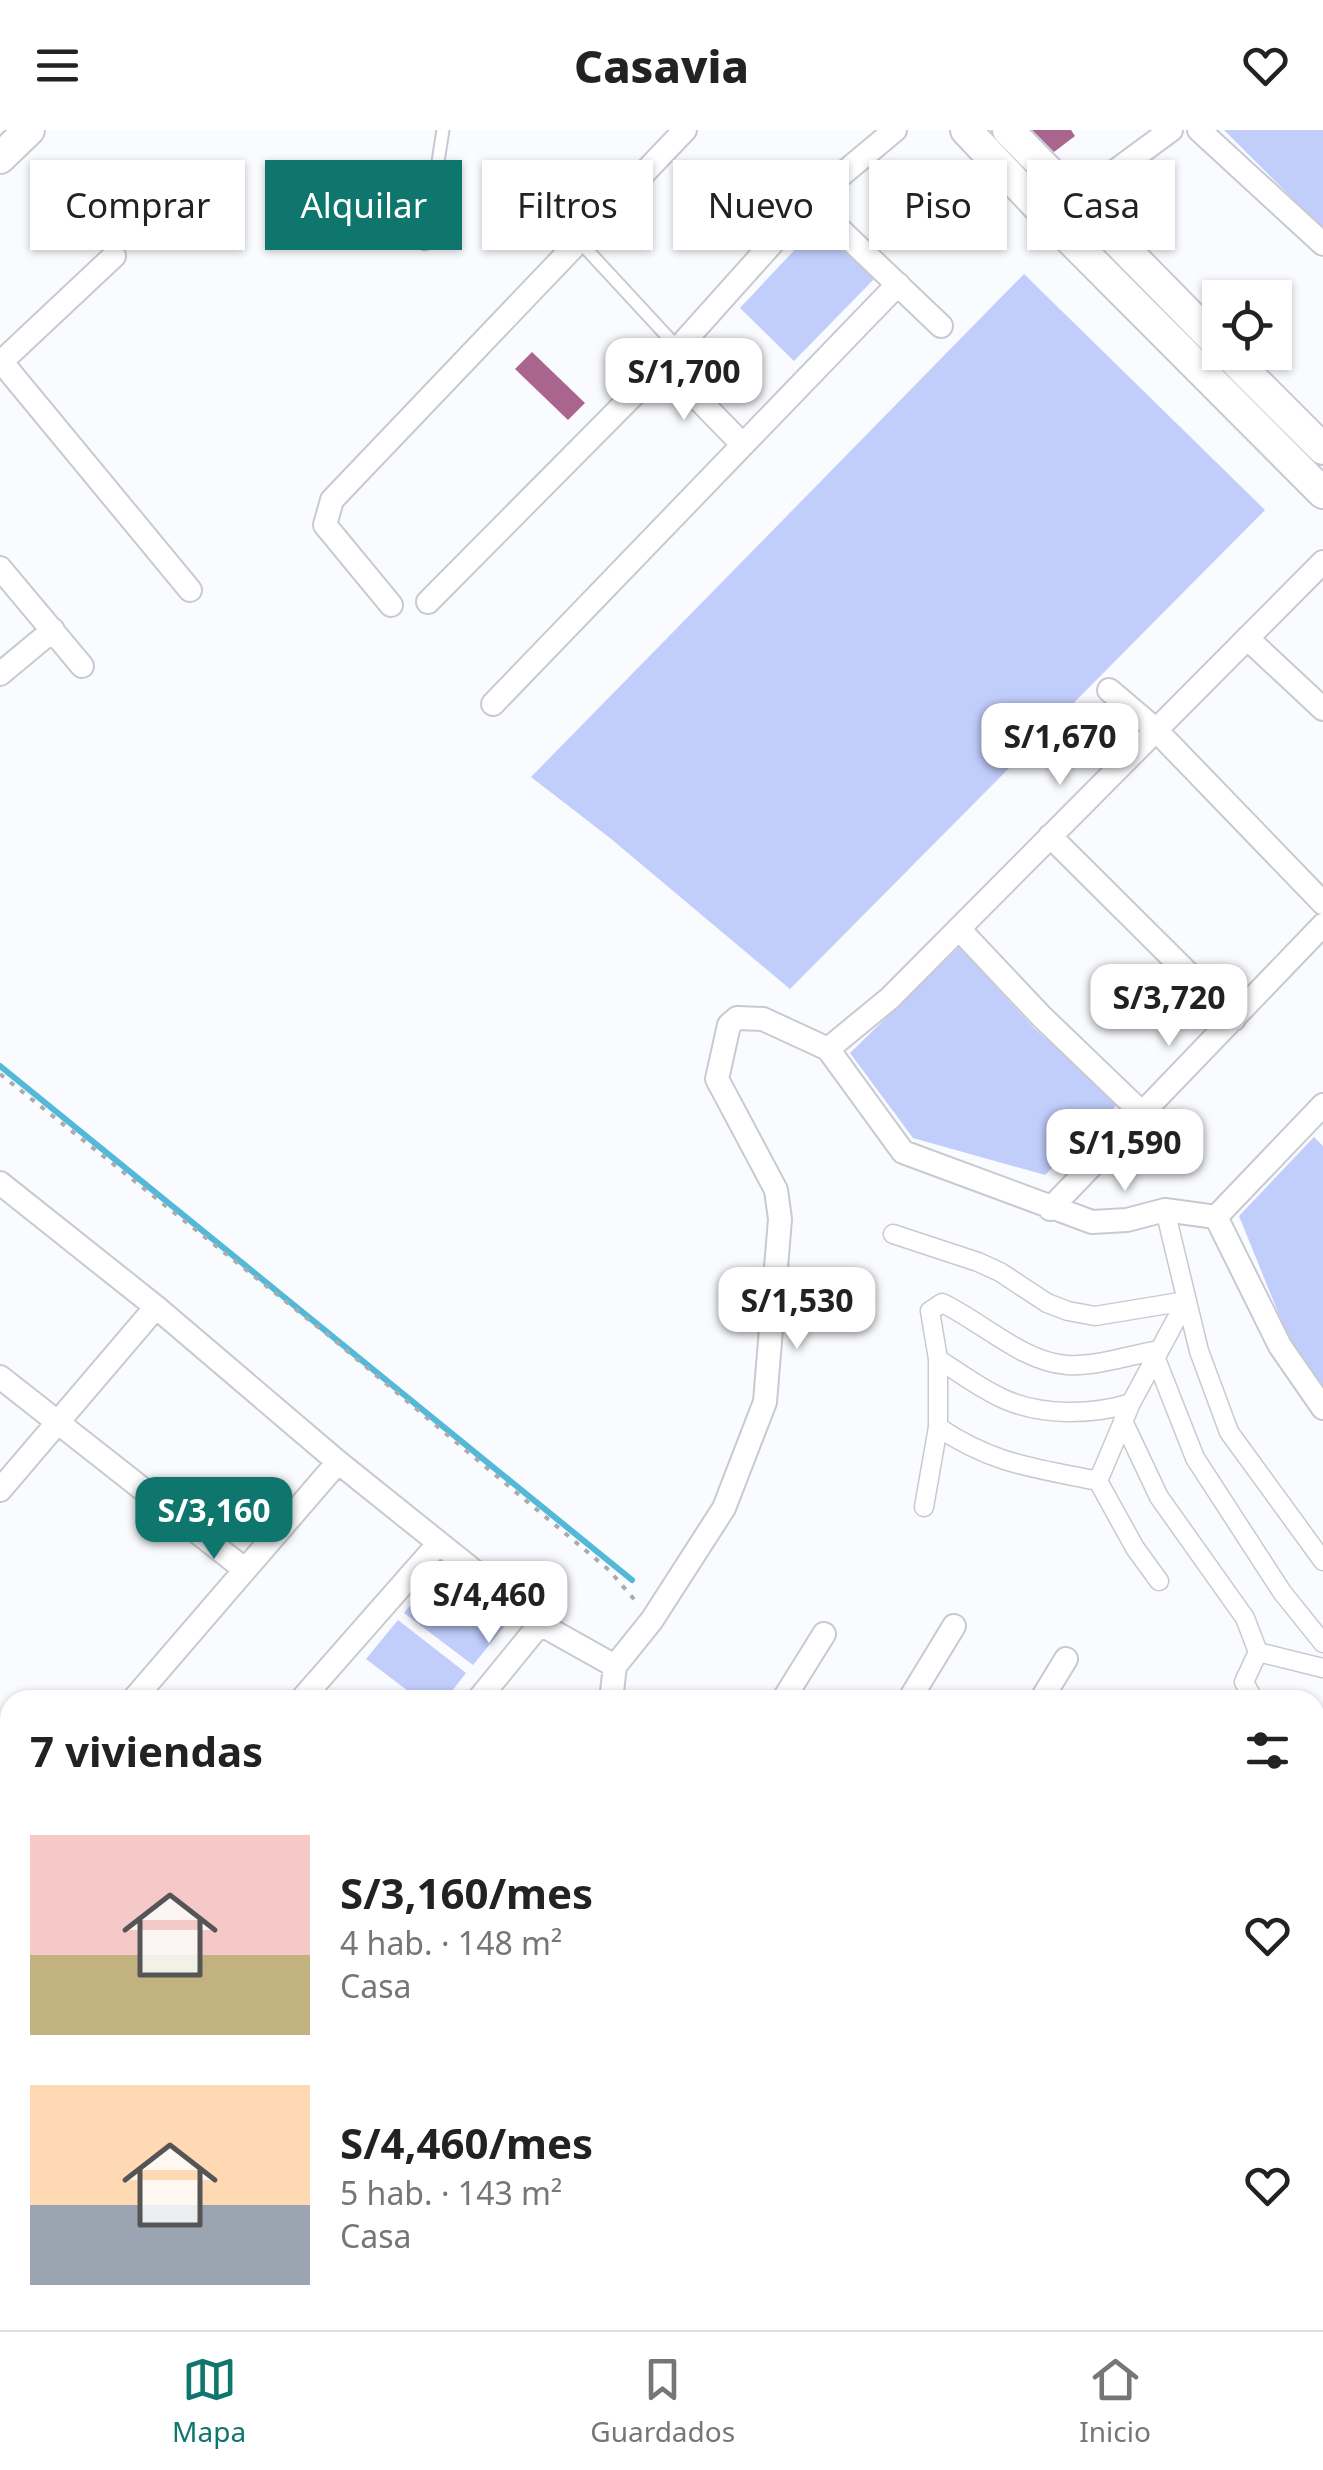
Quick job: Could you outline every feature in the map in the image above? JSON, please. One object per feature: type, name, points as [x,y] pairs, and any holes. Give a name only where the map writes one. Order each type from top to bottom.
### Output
[{"type":"street","points":[[0,158],[29,130]]},
{"type":"street","points":[[653,162],[684,130]]},
{"type":"street","points":[[849,168],[895,130]]},
{"type":"street","points":[[966,130],[1323,493]]},
{"type":"street","points":[[1008,130],[1037,160]]},
{"type":"street","points":[[1130,160],[1170,130]]},
{"type":"street","points":[[1199,130],[1323,244]]},
{"type":"street","points":[[849,238],[941,326]]},
{"type":"street","points":[[391,606],[326,524],[332,500],[569,250]]},
{"type":"street","points":[[428,602],[671,356],[766,250]]},
{"type":"street","points":[[1125,250],[1202,328]]},
{"type":"street","points":[[114,256],[0,361],[190,590]]},
{"type":"street","points":[[493,704],[898,284]]},
{"type":"street","points":[[671,356],[743,445]]},
{"type":"street","points":[[1244,370],[1323,449]]},
{"type":"street","points":[[828,1049],[890,998],[1323,562]]},
{"type":"street","points":[[0,568],[82,666]]},
{"type":"street","points":[[0,674],[52,630]]},
{"type":"street","points":[[1247,638],[1323,709]]},
{"type":"street","points":[[1109,690],[1155,729],[1323,902]]},
{"type":"street","points":[[1050,836],[1234,1019]]},
{"type":"street","points":[[1050,1208],[1323,925]]},
{"type":"street","points":[[959,929],[1041,1016],[1143,1114]]},
{"type":"street","points":[[611,1690],[615,1666],[652,1620],[724,1508],[765,1402],[780,1219],[776,1190],[718,1078],[728,1026],[737,1018],[762,1020],[828,1049],[903,1152],[1092,1222],[1127,1220],[1165,1210],[1216,1217]]},
{"type":"street","points":[[1216,1217],[1320,1114]]},
{"type":"street","points":[[0,1184],[156,1307],[338,1462],[540,1624],[615,1666]]},
{"type":"street","points":[[1165,1210],[1199,1351],[1229,1432],[1323,1561]]},
{"type":"street","points":[[1216,1217],[1280,1346],[1323,1408]]},
{"type":"street","points":[[893,1234],[978,1262],[1068,1312],[1095,1316],[1186,1301]]},
{"type":"street","points":[[1098,1481],[1131,1403],[1186,1301]]},
{"type":"street","points":[[924,1507],[938,1426],[938,1359],[930,1311],[942,1302],[1011,1344],[1053,1362],[1069,1365],[1157,1354]]},
{"type":"street","points":[[0,1490],[156,1307]]},
{"type":"street","points":[[1157,1354],[1195,1458],[1262,1564],[1310,1631],[1323,1642]]},
{"type":"street","points":[[938,1359],[998,1396],[1023,1405],[1065,1412],[1103,1412],[1131,1403]]},
{"type":"street","points":[[0,1377],[243,1568]]},
{"type":"street","points":[[1123,1421],[1159,1497],[1245,1618],[1258,1652],[1244,1682],[1248,1690]]},
{"type":"street","points":[[938,1426],[958,1441],[1002,1462],[1098,1481],[1158,1581]]},
{"type":"street","points":[[140,1690],[338,1462]]},
{"type":"street","points":[[311,1690],[439,1543]]},
{"type":"street","points":[[486,1690],[540,1624]]},
{"type":"street","points":[[915,1690],[954,1626]]},
{"type":"street","points":[[789,1690],[824,1634]]},
{"type":"street","points":[[1258,1652],[1323,1668]]},
{"type":"street","points":[[1047,1690],[1066,1660]]},
{"type":"lane","points":[[439,160],[443,130]]},
{"type":"lane","points":[[586,250],[671,356]]},
{"type":"path","points":[[0,1074],[328,1335],[609,1570],[652,1620]]},
{"type":"shaded area","points":[[1224,130],[1323,130],[1323,229]]},
{"type":"shaded area","points":[[794,250],[843,250],[875,278],[794,361],[740,308]]},
{"type":"shaded area","points":[[1024,274],[1265,510],[790,989],[531,777]]},
{"type":"shaded area","points":[[959,947],[1034,1028],[1119,1103],[1045,1175],[913,1138],[850,1053]]},
{"type":"shaded area","points":[[1314,1137],[1323,1146],[1323,1389],[1288,1337],[1239,1216]]},
{"type":"shaded area","points":[[441,1567],[508,1622],[473,1665],[404,1613]]},
{"type":"shaded area","points":[[398,1620],[466,1673],[453,1690],[407,1690],[366,1659]]},
{"type":"building","points":[[1032,130],[1071,130],[1075,136],[1054,152]]},
{"type":"building","points":[[532,352],[585,403],[568,420],[515,369]]},
{"type":"waterway","points":[[0,1066],[632,1580]]}]
